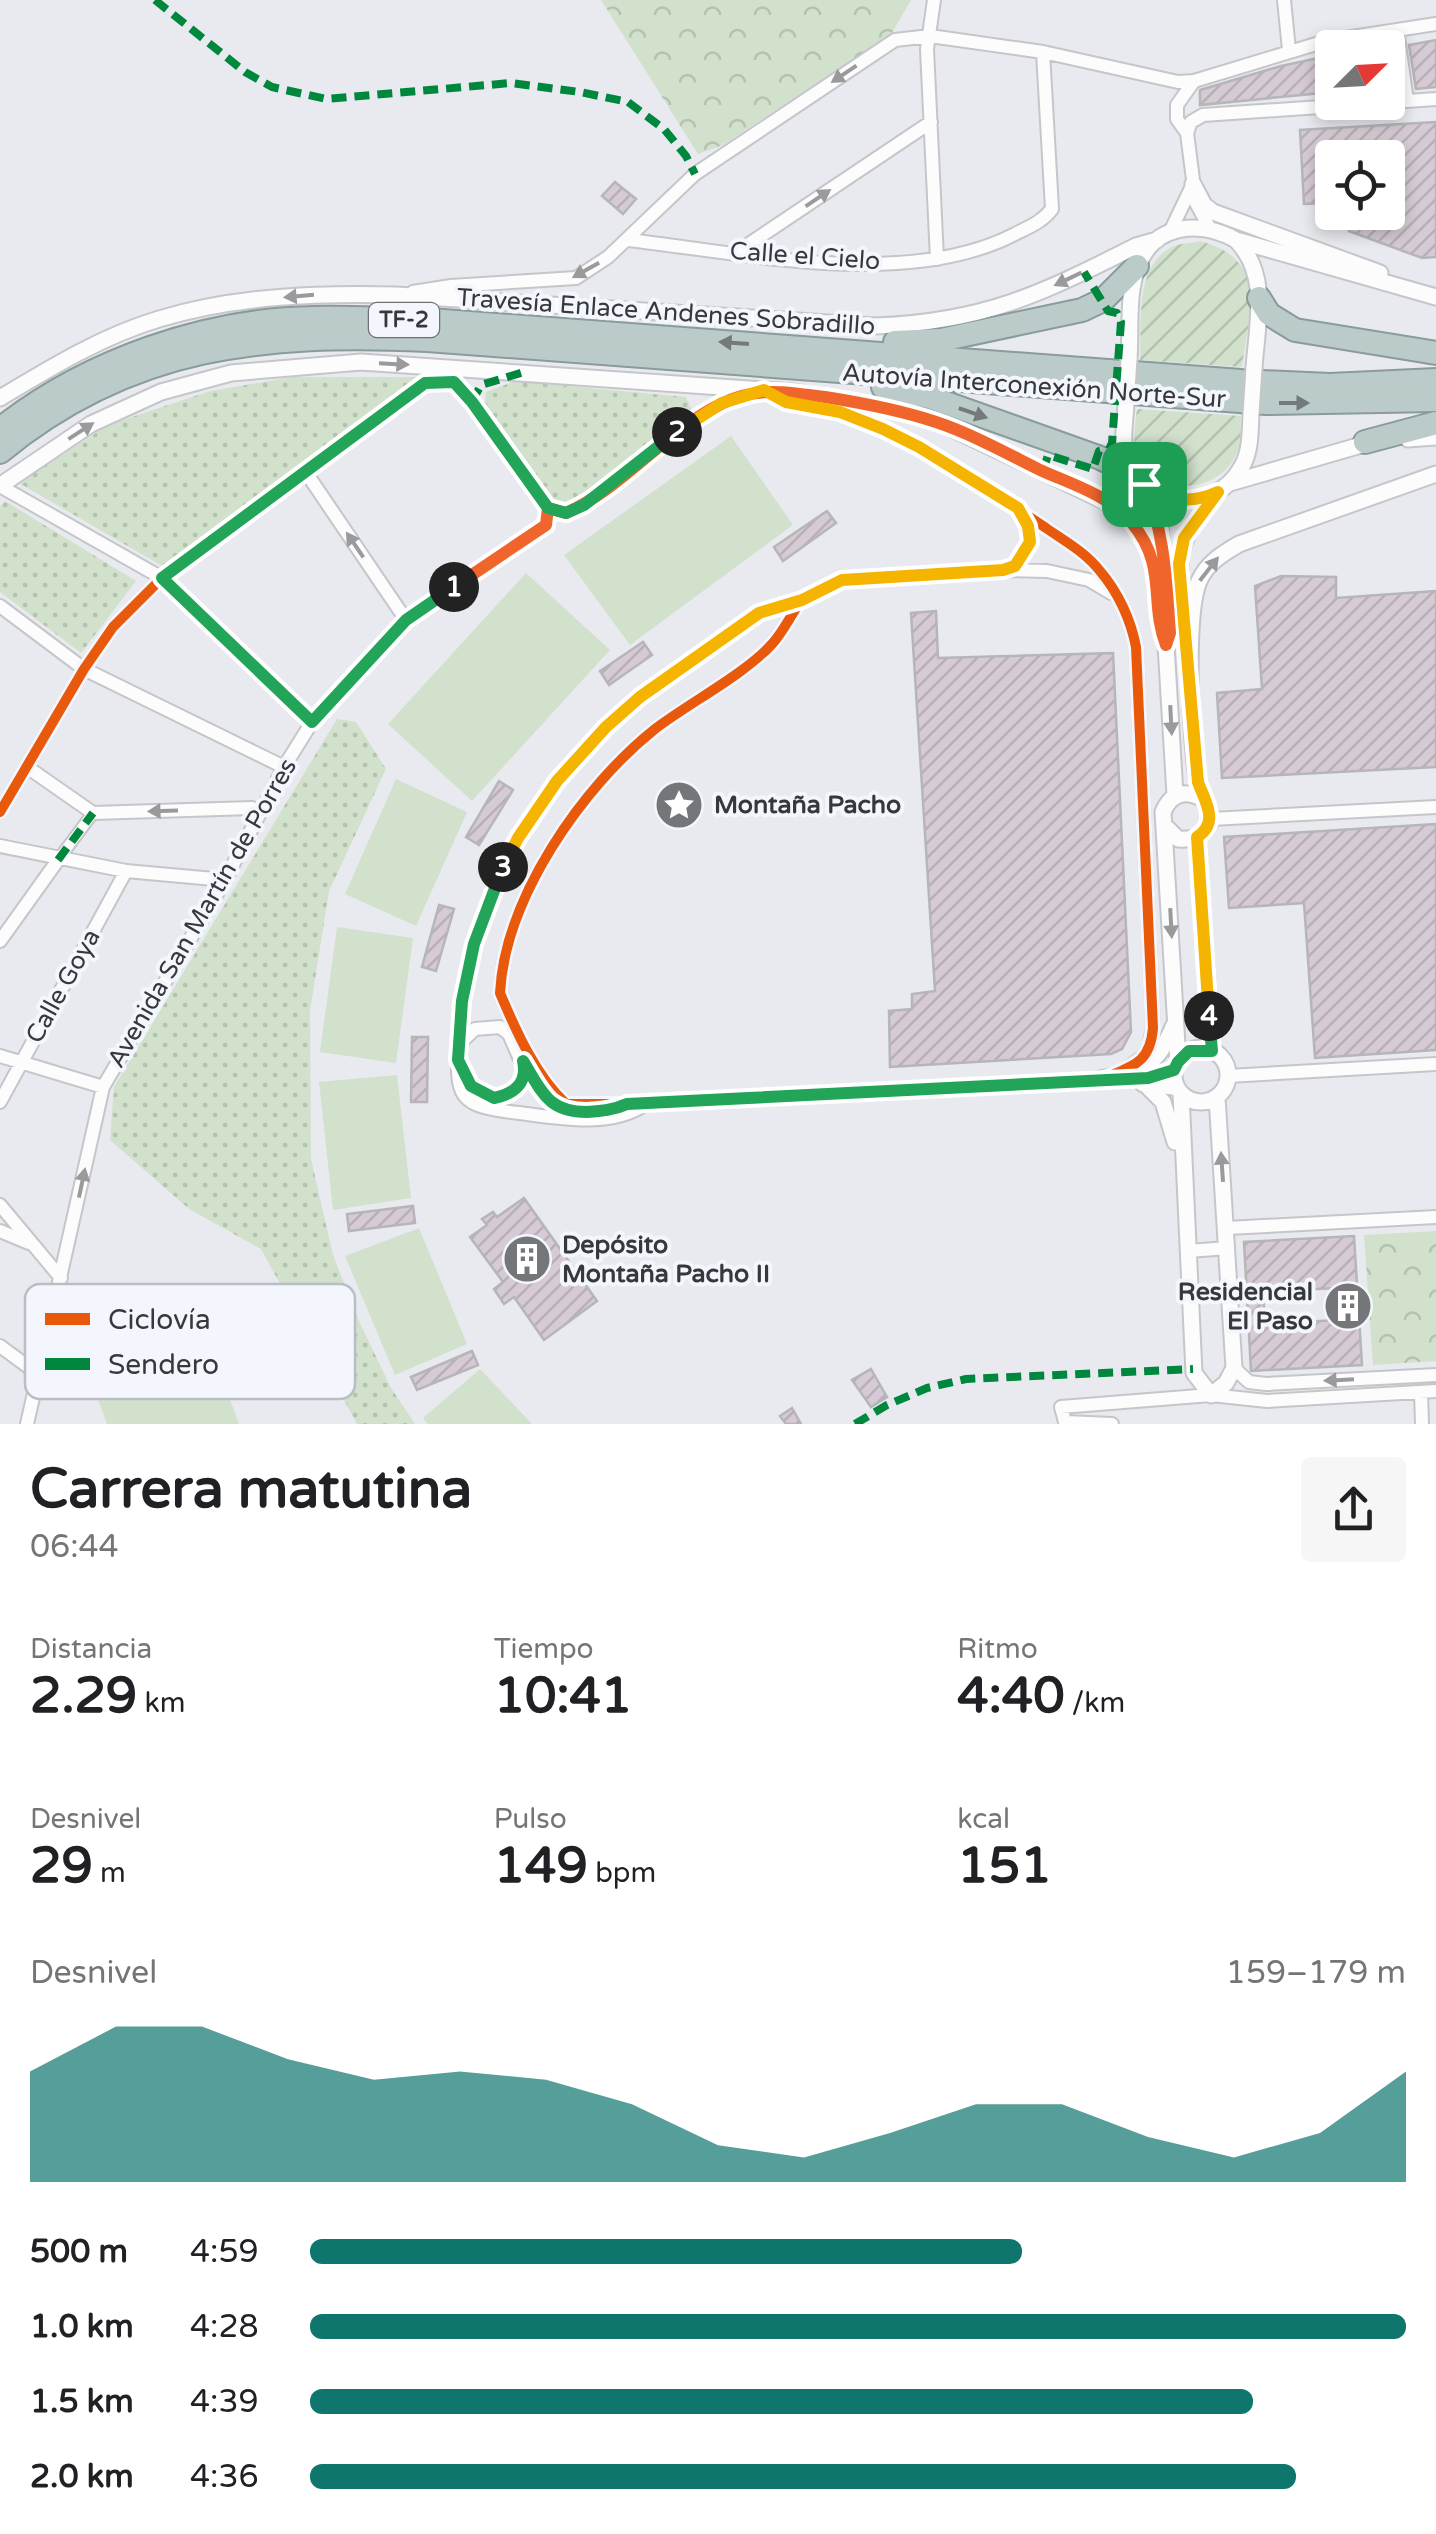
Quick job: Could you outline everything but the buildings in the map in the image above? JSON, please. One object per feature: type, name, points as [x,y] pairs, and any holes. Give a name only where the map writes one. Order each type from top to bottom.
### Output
[{"type":"highway","points":[[831,350],[861,341],[941,340],[1082,310],[1103,300],[1137,266]]},
{"type":"highway","points":[[1259,298],[1270,314],[1295,330],[1436,353]]},
{"type":"highway","name":"Autovía Interconexión Norte-Sur","points":[[0,428],[90,374],[157,346],[226,327],[312,318],[430,320],[1240,381],[1330,384],[1436,380]]},
{"type":"highway","name":"Autovía Interconexión Norte-Sur","points":[[0,452],[71,403],[134,373],[233,344],[288,338],[427,340],[1266,403],[1436,400]]},
{"type":"highway","points":[[813,369],[842,383],[897,388],[929,397],[1098,457],[1140,479]]},
{"type":"highway","points":[[1365,442],[1436,422]]},
{"type":"street","points":[[934,0],[927,49],[937,259]]},
{"type":"street","points":[[1284,0],[1288,50]]},
{"type":"street","points":[[1397,30],[1436,24]]},
{"type":"street","points":[[396,295],[451,286],[576,278],[628,240],[695,174],[894,40],[930,36],[1043,52],[1166,82],[1194,81],[1315,45]]},
{"type":"street","name":"Calle el Cielo","points":[[628,240],[870,264],[937,259],[998,243],[1045,219],[1052,210],[1043,52]]},
{"type":"street","points":[[1194,81],[1177,106],[1177,119],[1187,133],[1199,211],[1209,227],[1236,240],[1430,295]]},
{"type":"street","points":[[1166,82],[1180,100],[1203,115]]},
{"type":"street","points":[[1405,87],[1407,101]]},
{"type":"street","points":[[1187,133],[1191,122],[1203,115],[1436,99]]},
{"type":"street","points":[[737,252],[931,122]]},
{"type":"street","points":[[1166,645],[1170,633],[1164,548],[1160,526],[1127,459],[1126,404],[1137,266],[1164,236],[1194,184]]},
{"type":"street","points":[[1194,184],[1204,205],[1213,212],[1430,295]]},
{"type":"street","name":"Travesía Enlace Andenes Sobradillo","points":[[0,398],[67,358],[159,319],[258,300],[328,293],[396,295],[875,326],[922,324],[1010,305],[1136,246],[1185,228],[1209,227]]},
{"type":"street","points":[[1190,661],[1186,650],[1180,549],[1191,526],[1248,454],[1259,298],[1255,266],[1236,240]]},
{"type":"street","points":[[312,722],[162,578],[0,486],[91,424],[161,392],[231,373],[361,362],[764,390],[882,406],[940,423],[1117,507],[1142,536],[1150,554],[1166,645],[1175,795],[1163,812],[1194,1373],[1211,1395]]},
{"type":"street","points":[[0,812],[113,627],[162,578],[425,383],[454,382],[548,508],[566,513],[584,505],[722,403],[764,390],[786,402],[840,412],[919,447],[1084,554],[1117,596],[1136,647],[1153,1028],[1152,1044],[1142,1060],[1101,1079]]},
{"type":"street","points":[[1140,479],[1174,500],[1190,500],[1365,442],[1436,437]]},
{"type":"street","points":[[305,471],[406,620]]},
{"type":"street","points":[[1165,826],[1178,839],[1197,837],[1204,834],[1210,819],[1198,782],[1190,661],[1194,598],[1200,578],[1222,554],[1238,544],[1436,474]]},
{"type":"street","name":"Avenida San Martín de Porres","points":[[60,1284],[103,1087],[225,880],[284,766],[312,722],[406,620],[546,525],[548,508]]},
{"type":"street","points":[[1003,570],[1015,566],[1030,542],[1028,526],[1018,508]]},
{"type":"street","points":[[646,1104],[628,1116],[580,1119],[481,1108],[463,1095],[458,1060],[462,1001],[484,911],[518,838],[557,781],[606,727],[640,697],[759,613],[802,600],[842,580],[1003,570],[1070,574],[1117,596]]},
{"type":"street","points":[[802,600],[771,645],[656,729],[602,782],[550,850],[515,926],[500,993],[545,1080],[566,1104],[646,1104],[1101,1079],[1148,1078],[1176,1066],[1189,1051],[1212,1051],[1224,1061],[1228,1076],[1217,1097],[1194,1102],[1179,1091],[1101,1079]]},
{"type":"street","points":[[0,606],[84,669],[284,766]]},
{"type":"street","points":[[27,767],[92,813],[252,808],[259,812]]},
{"type":"street","points":[[1175,795],[1193,793],[1205,800]]},
{"type":"street","points":[[1210,819],[1436,808]]},
{"type":"street","points":[[0,941],[92,813]]},
{"type":"street","points":[[1197,837],[1212,1051]]},
{"type":"street","points":[[0,846],[126,871],[225,880]]},
{"type":"street","name":"Calle Goya","points":[[0,1102],[126,871]]},
{"type":"street","points":[[1101,1079],[1150,1066],[1176,1021]]},
{"type":"street","points":[[459,1044],[475,1029],[500,1027],[509,1034],[553,1106],[567,1112],[594,1112],[627,1104]]},
{"type":"street","points":[[0,1056],[103,1087]]},
{"type":"street","points":[[458,1060],[471,1086],[494,1098],[507,1096],[518,1088],[526,1073],[523,1061]]},
{"type":"street","points":[[1228,1076],[1436,1064]]},
{"type":"street","points":[[1146,1086],[1160,1097],[1168,1112],[1184,1178]]},
{"type":"street","points":[[1211,1395],[1226,1383],[1234,1368],[1217,1097]]},
{"type":"street","points":[[0,1205],[61,1278]]},
{"type":"street","points":[[1227,1228],[1436,1217]]},
{"type":"street","points":[[0,1231],[31,1244]]},
{"type":"street","points":[[1188,1251],[1228,1248]]},
{"type":"street","points":[[0,1346],[25,1364]]},
{"type":"street","points":[[1234,1368],[1249,1382],[1266,1384],[1436,1375]]},
{"type":"street","points":[[1112,1424],[1064,1422],[1061,1406],[1211,1395],[1267,1402],[1436,1391]]},
{"type":"street","points":[[1421,1392],[1422,1424]]},
{"type":"street","name":"Avenida San Martín de Porres","points":[[27,1424],[32,1399]]},
{"type":"green space","points":[[601,0],[911,0],[892,33],[723,145],[698,154]]},
{"type":"green space","points":[[1200,241],[1237,261],[1246,275],[1250,308],[1242,367],[1140,360],[1143,295],[1153,264],[1177,245]]},
{"type":"green space","points":[[292,377],[417,377],[162,566],[19,483],[108,425],[210,391]]},
{"type":"green space","points":[[515,381],[686,397],[692,410],[567,506],[554,504],[485,403],[486,392]]},
{"type":"green space","points":[[1137,409],[1241,416],[1239,447],[1231,464],[1219,476],[1187,486],[1155,476],[1143,464],[1135,447]]},
{"type":"green space","points":[[731,436],[793,525],[630,645],[564,555]]},
{"type":"green space","points":[[5,501],[136,581],[81,653],[0,592],[0,506]]},
{"type":"green space","points":[[526,573],[610,650],[472,801],[388,724]]},
{"type":"green space","points":[[337,719],[356,722],[386,769],[329,891],[310,1011],[311,1159],[333,1255],[344,1284],[280,1284],[261,1249],[189,1209],[110,1140],[114,1087]]},
{"type":"green space","points":[[396,779],[467,812],[416,926],[345,894]]},
{"type":"green space","points":[[337,927],[413,938],[396,1063],[320,1052]]},
{"type":"green space","points":[[397,1075],[411,1198],[333,1210],[319,1082]]},
{"type":"green space","points":[[419,1228],[467,1344],[395,1375],[345,1256]]},
{"type":"green space","points":[[1436,1231],[1436,1361],[1373,1365],[1364,1235]]},
{"type":"green space","points":[[355,1311],[391,1388],[415,1424],[357,1424],[343,1399],[355,1399]]},
{"type":"green space","points":[[480,1369],[532,1424],[428,1424],[423,1418]]},
{"type":"green space","points":[[98,1399],[230,1399],[239,1424],[107,1424]]},
{"type":"marked path","points":[[155,0],[245,72],[272,87],[326,99],[511,83],[628,102],[664,129],[695,174]]},
{"type":"marked path","points":[[1043,471],[1048,455],[1093,469],[1099,451],[1109,449],[1112,443],[1121,322],[1117,313],[1108,311],[1084,272]]},
{"type":"marked path","points":[[472,402],[481,385],[524,372]]},
{"type":"marked path","points":[[58,860],[93,813]]},
{"type":"marked path","points":[[855,1424],[927,1388],[966,1379],[1193,1369]]},
{"type":"cycle path","points":[[0,812],[113,627],[162,578],[425,383],[454,383],[548,508],[566,513],[606,490],[699,417],[724,403],[764,390],[860,419],[956,468],[1082,553],[1107,579],[1123,607],[1136,647],[1153,1028],[1143,1057],[1131,1067],[1102,1079]]},
{"type":"cycle path","points":[[802,600],[761,655],[655,729],[601,781],[575,813],[532,883],[505,957],[500,993],[528,1052],[555,1093],[566,1104],[657,1104],[1148,1078],[1174,1070]]},
{"type":"place","name":"Montaña Pacho","points":[[679,805]]},
{"type":"place","name":"Depósito Montaña Pacho II","points":[[527,1259]]},
{"type":"place","name":"Residencial El Paso","points":[[1348,1306]]},
{"type":"route","points":[[1144,484],[1164,548],[1170,633],[1166,645],[1150,554],[1142,536],[1117,507],[940,423],[882,406],[794,392],[764,390],[722,403],[584,505],[566,513],[548,508],[546,525],[406,620],[312,722],[162,578],[425,383],[454,382],[548,508],[566,513],[584,505],[676,434],[722,403],[764,390],[786,402],[858,418],[919,447],[1018,508],[1028,526],[1030,542],[1023,556],[1015,566],[1003,570],[842,580],[802,600],[759,613],[640,697],[606,727],[557,781],[506,860],[474,944],[462,1001],[458,1060],[471,1086],[494,1098],[507,1096],[518,1088],[526,1073],[523,1061],[553,1106],[567,1112],[594,1112],[627,1104],[1148,1078],[1174,1070],[1189,1051],[1212,1051],[1197,837],[1208,827],[1210,808],[1198,782],[1179,564],[1184,538],[1218,492],[1206,498],[1174,500],[1144,484]]}]
